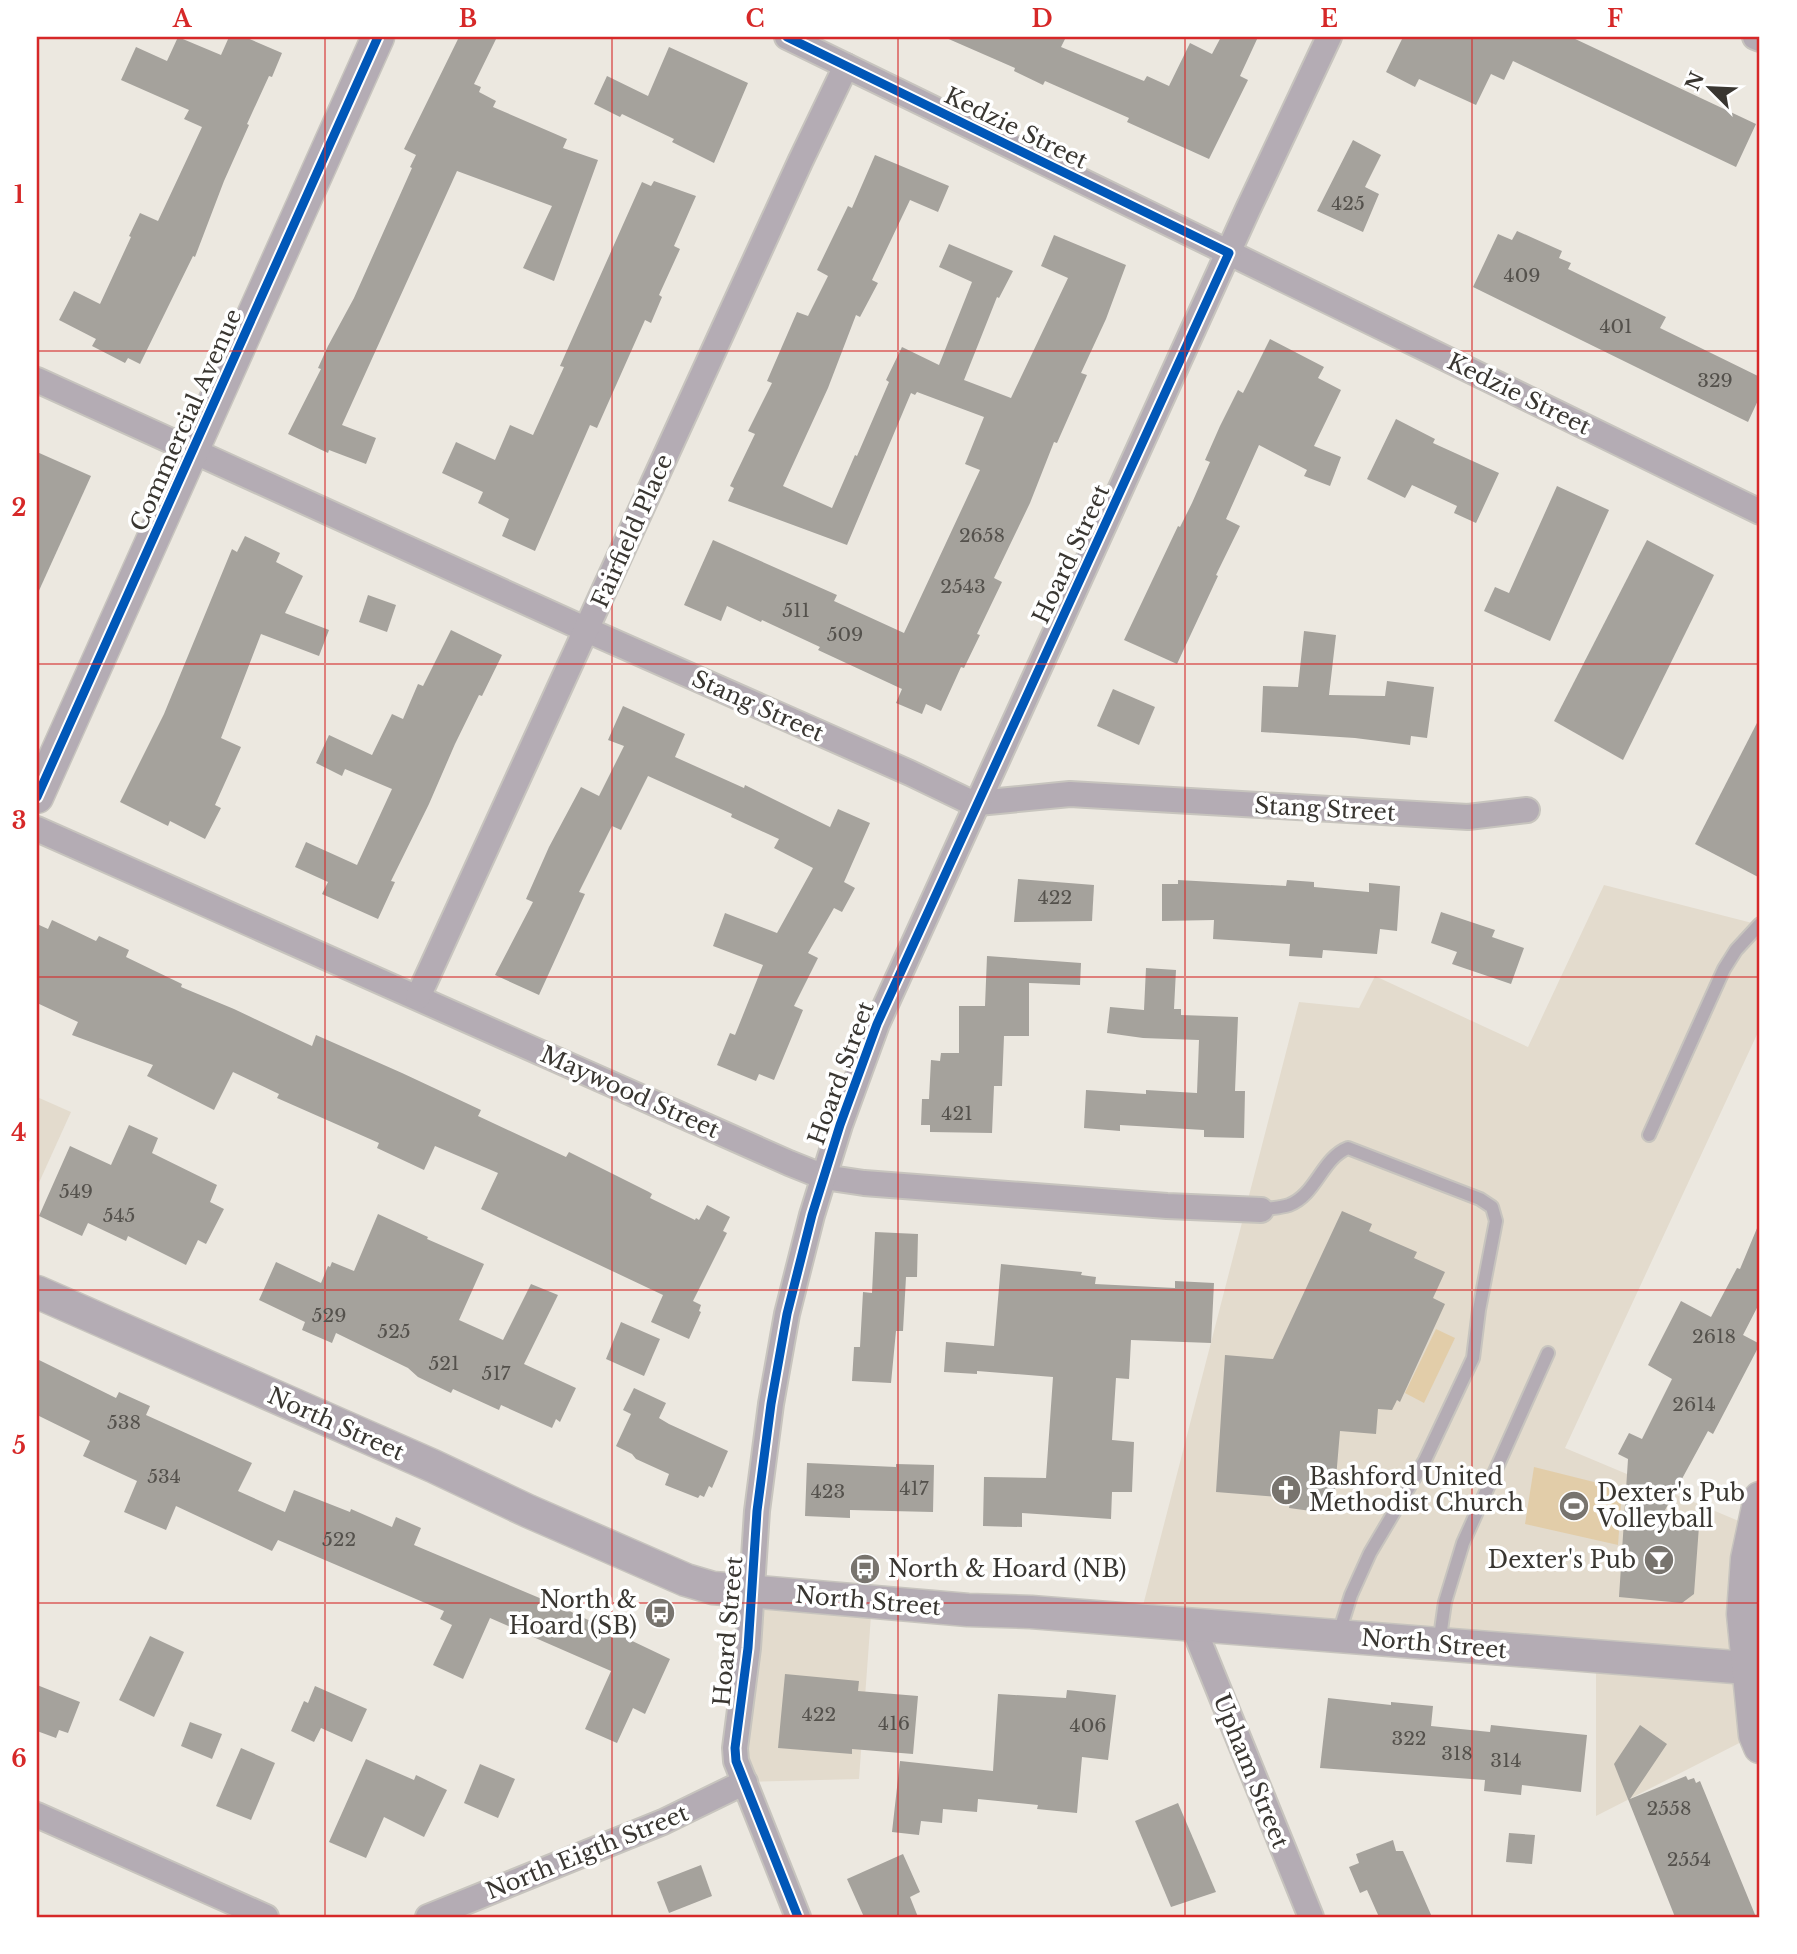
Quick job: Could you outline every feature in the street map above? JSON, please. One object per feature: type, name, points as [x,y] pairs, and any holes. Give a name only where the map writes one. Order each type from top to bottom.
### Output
[{"type":"street","name":"Kedzie Street","points":[[787,37],[1760,512]]},
{"type":"street","name":"Hoard Street","points":[[798,1917],[736,1761],[735,1748],[748,1648],[757,1511],[771,1404],[788,1314],[812,1215],[840,1125],[877,1024],[1329,37]]},
{"type":"street","points":[[1755,37],[1760,39]]},
{"type":"street","name":"Commercial Avenue","points":[[37,797],[378,44]]},
{"type":"street","name":"Fairfield Place","points":[[418,998],[846,66]]},
{"type":"street","name":"Stang Street","points":[[37,380],[587,631],[966,800],[978,803],[1070,794],[1468,817],[1527,810]]},
{"type":"street","name":"Maywood Street","points":[[37,829],[824,1177],[856,1182],[1167,1206],[1261,1210]]},
{"type":"street","name":"North Street","points":[[37,1292],[685,1580],[713,1588],[968,1610],[1031,1612],[1755,1668]]},
{"type":"street","points":[[1760,1497],[1747,1559],[1743,1614],[1755,1668],[1755,1735],[1760,1747]]},
{"type":"street","name":"Upham Street","points":[[1192,1625],[1311,1917]]},
{"type":"street","name":"North Eigth Street","points":[[428,1917],[663,1822],[745,1782]]},
{"type":"street","points":[[37,1815],[266,1917]]},
{"type":"lane","points":[[1649,1135],[1724,969],[1736,950],[1760,924]]},
{"type":"lane","points":[[1261,1210],[1289,1205],[1304,1195],[1338,1152],[1348,1148],[1480,1199],[1492,1207],[1496,1221],[1472,1358],[1425,1460],[1370,1553],[1338,1636]]},
{"type":"lane","points":[[1439,1644],[1445,1602],[1463,1543],[1548,1353]]},
{"type":"shaded area","points":[[1604,885],[1760,925],[1760,1028],[1565,1448],[1753,1527],[1760,1498],[1760,1747],[1755,1735],[1596,1816],[1596,1657],[1139,1621],[1299,1002],[1359,1008],[1375,976],[1528,1047]]},
{"type":"shaded area","points":[[37,1097],[71,1112],[37,1187]]},
{"type":"shaded area","points":[[1436,1329],[1455,1338],[1424,1403],[1405,1393]]},
{"type":"shaded area","name":"Dexter's Pub Volleyball","points":[[1534,1467],[1622,1489],[1618,1545],[1525,1524]]},
{"type":"shaded area","points":[[752,1591],[872,1602],[859,1779],[745,1782]]},
{"type":"building","points":[[178,37],[221,55],[229,37],[245,37],[282,53],[247,124],[249,125],[195,257],[193,256],[140,364],[128,358],[125,363],[92,346],[96,339],[59,320],[74,291],[100,304],[140,213],[158,221],[202,127],[184,119],[189,110],[121,80],[136,47],[167,61]]},
{"type":"building","points":[[459,37],[497,37],[474,84],[481,87],[479,92],[496,101],[493,107],[567,139],[563,148],[598,160],[554,281],[523,268],[552,206],[457,171],[342,425],[376,438],[366,464],[329,450],[328,453],[288,434],[321,369],[318,368],[354,298],[412,168],[410,167],[416,155],[404,149]]},
{"type":"building","points":[[944,37],[1066,37],[1061,47],[1144,81],[1147,76],[1169,86],[1190,43],[1212,54],[1221,37],[1258,37],[1240,76],[1248,80],[1209,159],[1127,122],[1129,118],[1045,81],[1043,85],[1014,71],[1015,68]]},
{"type":"building","points":[[1403,37],[1571,37],[1756,124],[1736,167],[1513,61],[1504,80],[1491,74],[1476,105],[1419,79],[1415,87],[1386,72]]},
{"type":"building","points":[[669,47],[748,83],[714,163],[672,142],[674,139],[594,104],[607,76],[648,96]]},
{"type":"building","points":[[1353,140],[1381,155],[1365,187],[1379,194],[1363,232],[1317,211]]},
{"type":"building","points":[[875,155],[949,186],[938,212],[910,200],[872,280],[878,283],[860,317],[856,315],[828,388],[783,486],[832,508],[855,455],[857,456],[889,382],[886,380],[902,347],[939,365],[972,282],[939,267],[949,244],[1013,271],[999,298],[997,297],[964,380],[1011,398],[1068,278],[1041,266],[1054,235],[1126,265],[1106,319],[1081,373],[1087,375],[994,578],[1002,582],[977,634],[980,635],[964,668],[961,667],[941,711],[926,704],[922,714],[896,703],[902,689],[818,650],[820,647],[762,620],[761,622],[727,606],[721,621],[684,605],[713,540],[837,595],[834,601],[904,633],[980,470],[965,464],[984,417],[917,392],[915,395],[911,393],[847,545],[728,501],[734,488],[730,486],[755,434],[748,431],[772,383],[767,381],[797,312],[808,316],[828,276],[817,270],[848,206],[852,208]]},
{"type":"building","points":[[654,181],[696,196],[674,246],[680,249],[659,295],[662,297],[651,323],[645,320],[597,428],[590,425],[535,551],[502,536],[509,519],[478,503],[483,492],[442,473],[456,442],[495,460],[510,425],[533,435],[564,367],[560,366],[642,182],[651,186]]},
{"type":"building","points":[[1517,231],[1562,251],[1559,258],[1571,263],[1568,269],[1666,317],[1660,328],[1760,377],[1760,396],[1748,422],[1473,287],[1498,234],[1512,240]]},
{"type":"building","points":[[1270,339],[1324,367],[1318,378],[1341,390],[1314,446],[1341,457],[1330,486],[1304,476],[1307,470],[1259,445],[1226,519],[1240,526],[1177,664],[1124,640],[1178,526],[1180,527],[1192,503],[1210,462],[1205,460],[1220,426],[1238,390],[1243,393]]},
{"type":"building","points":[[1396,419],[1435,439],[1433,443],[1499,473],[1476,523],[1454,513],[1457,506],[1412,485],[1405,498],[1367,479]]},
{"type":"building","points":[[37,452],[91,476],[37,595]]},
{"type":"building","points":[[1557,486],[1609,510],[1550,641],[1484,611],[1495,587],[1509,593]]},
{"type":"building","points":[[245,536],[280,553],[276,562],[303,576],[285,613],[329,630],[319,656],[261,634],[221,738],[241,747],[215,805],[221,808],[205,839],[170,821],[168,826],[120,802],[164,714],[232,549],[237,552]]},
{"type":"building","points":[[1647,540],[1714,575],[1623,760],[1554,721]]},
{"type":"building","points":[[368,595],[396,605],[387,632],[359,622]]},
{"type":"building","points":[[451,630],[502,655],[455,744],[391,881],[395,882],[378,919],[322,894],[328,882],[295,867],[306,842],[357,865],[392,789],[345,769],[342,776],[316,763],[329,735],[372,755],[392,714],[403,719],[418,684],[423,686]]},
{"type":"building","points":[[1304,631],[1336,635],[1329,695],[1385,696],[1387,681],[1434,687],[1427,738],[1411,736],[1410,745],[1355,738],[1261,732],[1263,686],[1298,687]]},
{"type":"building","points":[[1113,689],[1155,707],[1139,745],[1097,726]]},
{"type":"building","points":[[623,706],[685,734],[675,757],[744,788],[745,785],[830,827],[838,809],[870,823],[844,882],[855,888],[842,912],[834,908],[808,953],[818,958],[794,1006],[803,1010],[774,1080],[759,1074],[756,1081],[717,1065],[730,1033],[735,1035],[763,965],[713,946],[725,913],[777,933],[813,868],[774,848],[779,839],[731,817],[732,814],[648,776],[621,830],[612,826],[579,892],[585,894],[539,995],[495,975],[533,902],[526,899],[549,847],[581,787],[599,796],[624,746],[608,740]]},
{"type":"building","points":[[1760,717],[1760,878],[1695,844]]},
{"type":"building","points":[[1018,879],[1094,885],[1092,921],[1014,922]]},
{"type":"building","points":[[1178,880],[1286,886],[1287,880],[1314,882],[1314,887],[1369,892],[1369,883],[1400,886],[1397,931],[1380,929],[1377,954],[1323,950],[1322,958],[1289,956],[1290,944],[1213,939],[1214,920],[1162,921],[1162,884],[1178,884]]},
{"type":"building","points":[[1441,912],[1495,930],[1492,937],[1524,948],[1511,984],[1452,964],[1457,952],[1431,943]]},
{"type":"building","points":[[52,920],[96,941],[99,936],[129,950],[126,957],[182,984],[181,987],[312,1046],[316,1035],[402,1073],[481,1110],[478,1116],[566,1157],[569,1152],[649,1192],[652,1194],[650,1198],[695,1220],[699,1220],[707,1205],[730,1217],[723,1231],[727,1233],[693,1301],[701,1305],[701,1312],[689,1339],[651,1322],[663,1295],[481,1209],[498,1173],[435,1146],[424,1170],[377,1148],[379,1143],[277,1098],[279,1094],[233,1072],[214,1110],[147,1076],[153,1065],[72,1035],[78,1022],[37,1003],[37,924],[48,929]]},
{"type":"building","points":[[987,956],[1081,963],[1080,985],[1029,983],[1029,1036],[1004,1036],[1002,1086],[994,1086],[992,1133],[930,1132],[930,1125],[921,1125],[922,1099],[929,1099],[931,1060],[940,1061],[941,1053],[959,1053],[959,1006],[985,1006]]},
{"type":"building","points":[[1146,968],[1176,970],[1174,1009],[1181,1009],[1181,1015],[1238,1017],[1235,1091],[1245,1091],[1244,1138],[1204,1137],[1204,1130],[1120,1125],[1120,1131],[1084,1128],[1086,1090],[1146,1094],[1146,1090],[1197,1093],[1199,1040],[1143,1038],[1107,1033],[1110,1007],[1144,1010]]},
{"type":"building","points":[[129,1125],[158,1138],[152,1153],[217,1185],[210,1202],[224,1209],[206,1244],[198,1240],[186,1265],[128,1236],[126,1241],[88,1223],[82,1236],[39,1216],[70,1146],[111,1165]]},
{"type":"building","points":[[1342,1211],[1372,1224],[1369,1231],[1417,1252],[1414,1258],[1445,1272],[1433,1298],[1445,1304],[1400,1402],[1397,1400],[1392,1410],[1378,1409],[1376,1434],[1340,1431],[1333,1514],[1289,1508],[1291,1498],[1216,1492],[1225,1355],[1273,1359]]},
{"type":"building","points":[[378,1214],[484,1264],[459,1320],[503,1340],[531,1284],[558,1295],[524,1364],[576,1388],[560,1422],[556,1419],[552,1428],[501,1405],[499,1410],[453,1389],[451,1393],[418,1377],[408,1368],[336,1333],[332,1343],[302,1330],[305,1322],[259,1300],[276,1262],[321,1283],[332,1262],[354,1271]]},
{"type":"building","points":[[1760,1221],[1760,1302],[1743,1335],[1760,1344],[1713,1434],[1708,1431],[1665,1510],[1699,1526],[1694,1594],[1682,1603],[1619,1597],[1628,1459],[1618,1454],[1629,1433],[1642,1439],[1672,1379],[1648,1365],[1681,1301],[1711,1317],[1737,1268],[1740,1269]]},
{"type":"building","points":[[875,1232],[918,1234],[917,1277],[906,1277],[903,1331],[896,1331],[891,1383],[852,1381],[854,1347],[860,1347],[863,1292],[872,1293]]},
{"type":"building","points":[[1001,1264],[1082,1272],[1081,1275],[1096,1277],[1095,1284],[1175,1288],[1175,1281],[1214,1283],[1211,1343],[1131,1340],[1129,1379],[1116,1378],[1112,1440],[1134,1442],[1132,1492],[1112,1492],[1111,1519],[1022,1513],[1022,1527],[983,1526],[984,1477],[1046,1478],[1053,1377],[977,1371],[977,1374],[944,1372],[946,1342],[994,1346]]},
{"type":"building","points":[[621,1322],[660,1339],[644,1376],[606,1359]]},
{"type":"building","points":[[37,1359],[116,1398],[119,1392],[150,1406],[146,1415],[252,1463],[238,1491],[285,1512],[294,1490],[350,1512],[351,1509],[392,1527],[396,1517],[421,1528],[414,1545],[561,1607],[670,1659],[645,1714],[633,1708],[617,1743],[585,1729],[611,1671],[490,1618],[463,1679],[433,1665],[452,1625],[440,1619],[444,1611],[278,1540],[272,1551],[176,1506],[166,1530],[124,1512],[137,1481],[83,1456],[90,1441],[37,1415]]},
{"type":"building","points":[[634,1388],[666,1403],[659,1418],[728,1451],[712,1488],[709,1486],[704,1497],[700,1495],[698,1498],[665,1485],[669,1474],[636,1459],[616,1446],[631,1414],[623,1410]]},
{"type":"building","points":[[807,1463],[896,1467],[896,1464],[934,1465],[933,1512],[850,1510],[850,1518],[805,1516]]},
{"type":"building","points":[[150,1636],[184,1652],[154,1717],[119,1700]]},
{"type":"building","points":[[785,1674],[859,1681],[858,1691],[918,1696],[913,1754],[852,1749],[852,1754],[778,1748]]},
{"type":"building","points":[[37,1685],[80,1702],[68,1733],[59,1730],[56,1738],[37,1731]]},
{"type":"building","points":[[315,1686],[367,1709],[352,1742],[321,1728],[314,1742],[291,1731],[304,1701],[308,1703]]},
{"type":"building","points":[[1067,1690],[1116,1695],[1108,1760],[1082,1757],[1077,1813],[1037,1809],[1038,1805],[978,1799],[977,1812],[943,1809],[942,1823],[921,1821],[919,1835],[892,1832],[900,1761],[993,1771],[998,1694],[1066,1698]]},
{"type":"building","points":[[1328,1698],[1391,1705],[1391,1702],[1433,1706],[1431,1726],[1490,1732],[1491,1725],[1587,1735],[1581,1792],[1522,1785],[1521,1795],[1484,1791],[1485,1780],[1320,1768]]},
{"type":"building","points":[[190,1722],[222,1734],[212,1759],[181,1746]]},
{"type":"building","points":[[1640,1725],[1667,1744],[1630,1799],[1686,1776],[1688,1780],[1694,1778],[1696,1783],[1700,1781],[1756,1917],[1675,1917],[1614,1764]]},
{"type":"building","points":[[241,1748],[275,1763],[251,1820],[216,1806]]},
{"type":"building","points":[[366,1759],[414,1780],[416,1775],[447,1790],[424,1837],[384,1817],[366,1858],[329,1842]]},
{"type":"building","points":[[480,1764],[515,1779],[498,1818],[464,1803]]},
{"type":"building","points":[[1178,1803],[1216,1892],[1171,1907],[1135,1821]]},
{"type":"building","points":[[1509,1833],[1535,1835],[1532,1864],[1506,1862]]},
{"type":"building","points":[[1393,1840],[1396,1851],[1403,1851],[1432,1917],[1379,1917],[1367,1890],[1360,1893],[1349,1867],[1359,1863],[1356,1854]]},
{"type":"building","points":[[903,1854],[920,1892],[910,1897],[918,1917],[864,1917],[847,1879]]},
{"type":"building","points":[[701,1865],[712,1896],[669,1913],[657,1882]]},
{"type":"cycle path","points":[[37,797],[378,37]]},
{"type":"cycle path","points":[[787,37],[1229,253],[877,1024],[840,1125],[812,1215],[787,1314],[771,1404],[757,1511],[748,1648],[735,1748],[736,1761],[798,1917]]},
{"type":"place","name":"Bashford United Methodist Church","points":[[1286,1490]]},
{"type":"place","name":"Dexter's Pub Volleyball","points":[[1574,1506]]},
{"type":"place","name":"Dexter's Pub","points":[[1659,1560]]},
{"type":"place","name":"North & Hoard (NB)","points":[[865,1569]]},
{"type":"place","name":"North & Hoard (SB)","points":[[660,1613]]}]
